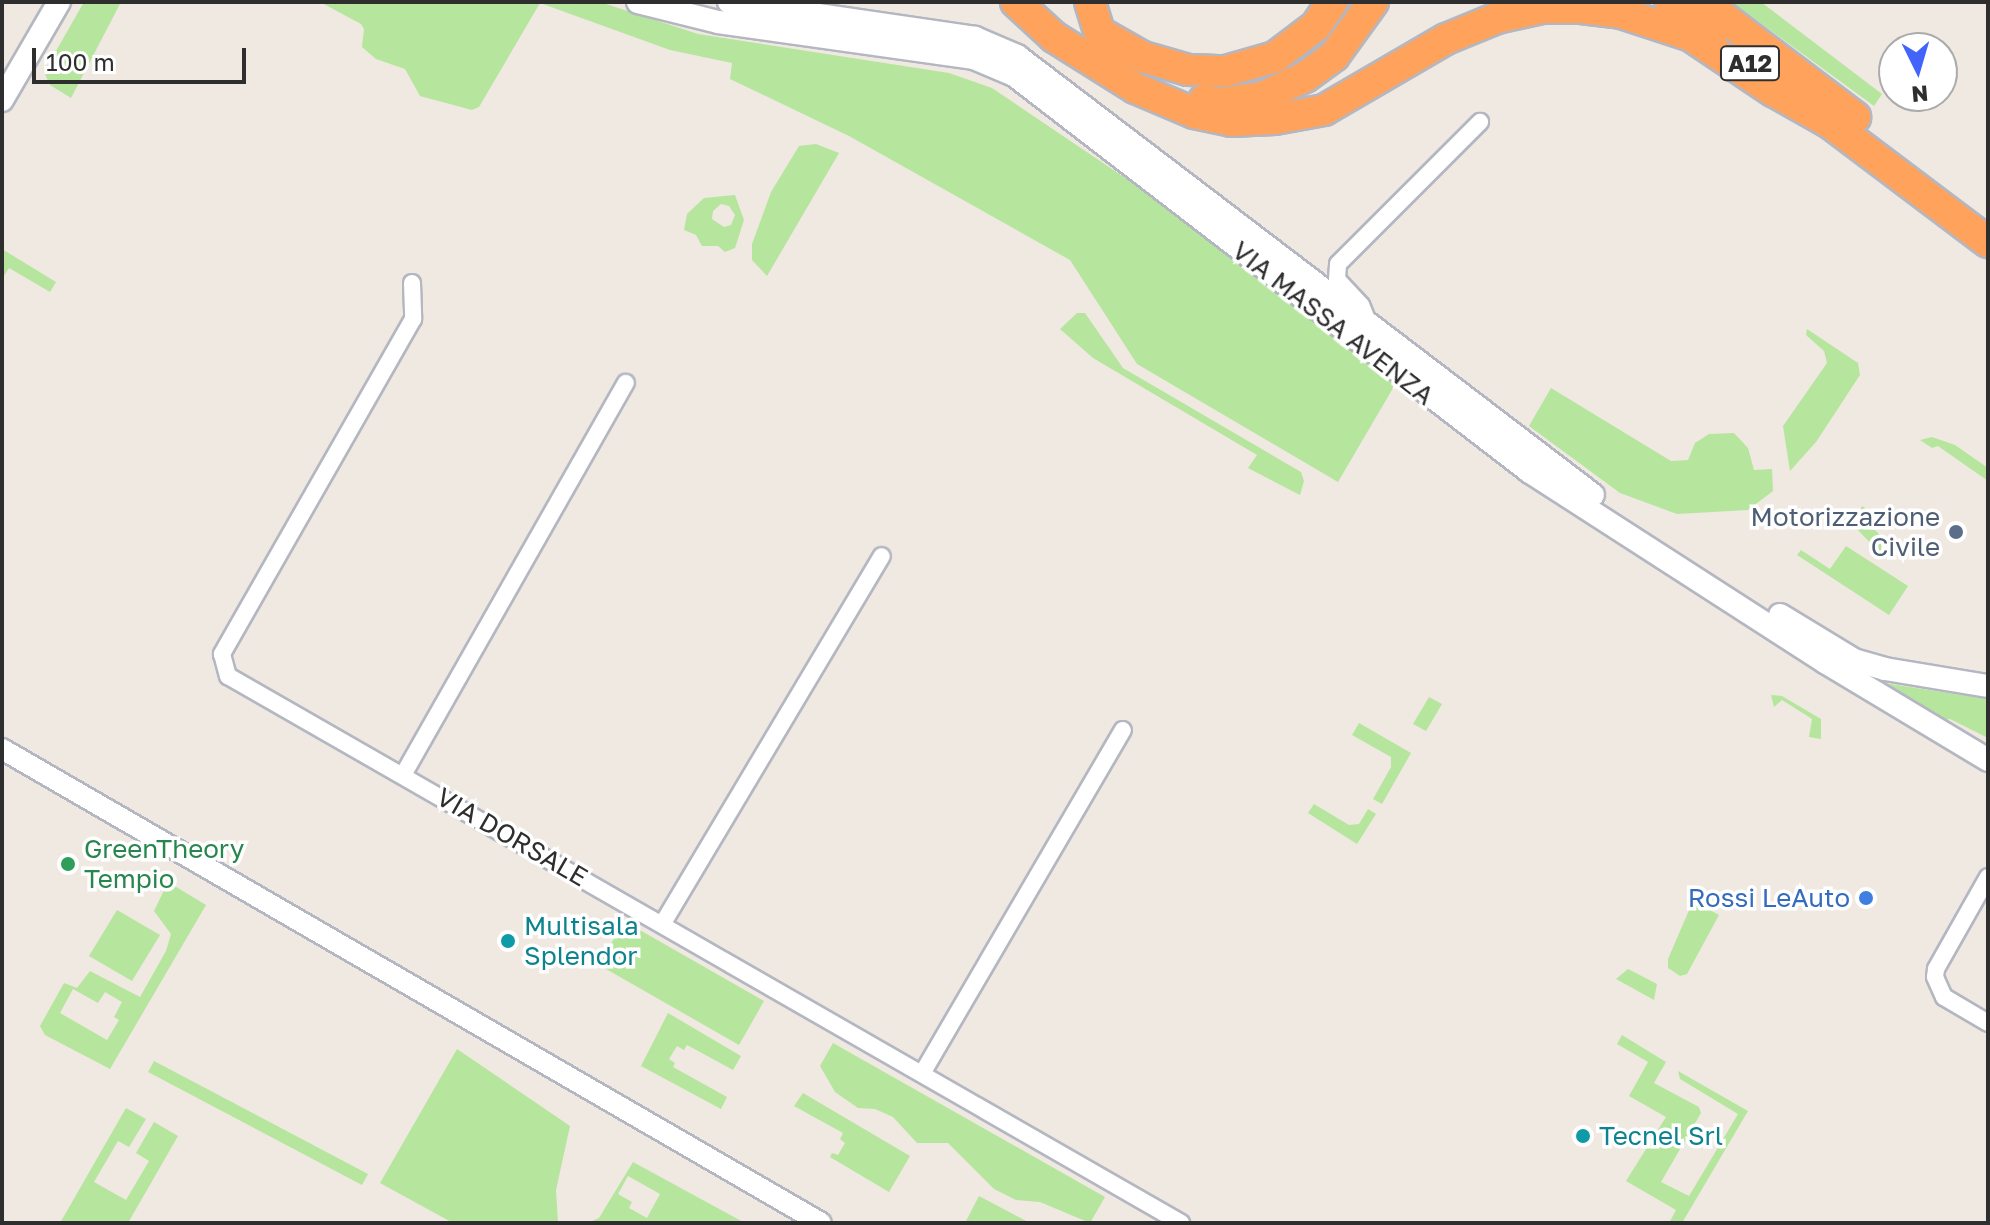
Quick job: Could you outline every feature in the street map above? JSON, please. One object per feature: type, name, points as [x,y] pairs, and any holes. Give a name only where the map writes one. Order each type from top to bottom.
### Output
[{"type":"highway","points":[[1016,2],[1054,37],[1142,92],[1194,113],[1231,121],[1275,119],[1324,110],[1446,39],[1512,15],[1542,8],[1581,8],[1621,13],[1691,36],[1773,91],[1830,123]]},
{"type":"highway","points":[[1067,2],[1142,78],[1184,98]]},
{"type":"highway","points":[[1090,2],[1099,32],[1143,57],[1188,70],[1226,71],[1275,57],[1316,26],[1332,2]]},
{"type":"highway","points":[[1142,92],[1221,103],[1262,97],[1305,77],[1334,56],[1373,2]]},
{"type":"highway","name":"A12","points":[[1670,2],[1988,242]]},
{"type":"highway","name":"A12","points":[[1703,2],[1988,216]]},
{"type":"main road","points":[[2,100],[59,2]]},
{"type":"main road","name":"VIA MASSA AVENZA","points":[[638,2],[766,29],[974,58],[1004,70],[1360,332],[1584,490],[1854,660],[1912,675],[1988,686]]},
{"type":"main road","name":"VIA MASSA AVENZA","points":[[729,2],[975,38],[1017,56],[1530,472],[1825,662],[1988,760]]},
{"type":"street","points":[[1360,332],[1361,305],[1337,279],[1338,264],[1480,122]]},
{"type":"street","name":"VIA DORSALE","points":[[412,283],[413,319],[222,654],[228,676],[923,1072],[1181,1223]]},
{"type":"street","points":[[403,775],[626,383]]},
{"type":"street","points":[[663,923],[882,556]]},
{"type":"street","points":[[923,1072],[1123,730]]},
{"type":"street","points":[[2,749],[821,1223]]},
{"type":"street","points":[[1988,877],[1936,969],[1935,977],[1944,997],[1988,1023]]},
{"type":"green space","points":[[84,2],[121,2],[71,98],[50,85],[44,72]]},
{"type":"green space","points":[[320,2],[600,2],[698,34],[949,73],[992,88],[1143,190],[1396,383],[1338,482],[1137,364],[1070,260],[849,136],[730,79],[732,63],[670,50],[540,3],[479,107],[472,110],[420,96],[405,69],[376,59],[362,47],[364,29],[361,24]]},
{"type":"green space","points":[[1732,2],[1761,2],[1878,91],[1874,106]]},
{"type":"green space","points":[[816,144],[839,153],[767,276],[752,260],[752,244],[771,192],[799,146]]},
{"type":"green space","points":[[735,195],[744,220],[735,248],[725,252],[718,246],[702,246],[696,235],[684,230],[687,214],[704,198]],"holes":[[[721,204],[729,206],[735,215],[731,225],[724,227],[712,219],[713,211]]]},
{"type":"green space","points":[[2,249],[56,282],[50,292],[9,268],[2,279]]},
{"type":"green space","points":[[1077,313],[1085,313],[1123,368],[1301,472],[1304,481],[1300,495],[1248,468],[1257,455],[1093,358],[1060,329]]},
{"type":"green space","points":[[1807,329],[1858,363],[1860,375],[1816,442],[1790,471],[1783,426],[1827,363],[1824,351],[1806,335]]},
{"type":"green space","points":[[1551,388],[1671,461],[1688,460],[1695,443],[1709,434],[1734,433],[1748,448],[1754,470],[1772,469],[1773,491],[1748,510],[1677,514],[1620,493],[1529,426]]},
{"type":"green space","points":[[1932,437],[1955,445],[1988,468],[1988,481],[1938,446],[1932,448],[1920,440]]},
{"type":"green space","points":[[1862,506],[1876,516],[1874,529],[1886,541],[1881,554],[1854,526]]},
{"type":"green space","points":[[1846,546],[1908,586],[1889,615],[1797,555],[1801,550],[1830,569]]},
{"type":"green space","points":[[1877,682],[1988,699],[1988,738],[1950,719],[1933,721]]},
{"type":"green space","points":[[1771,695],[1782,696],[1821,719],[1821,739],[1809,737],[1812,719],[1782,700],[1774,707]]},
{"type":"green space","points":[[1429,697],[1442,704],[1426,731],[1413,724]]},
{"type":"green space","points":[[1359,723],[1411,753],[1382,804],[1373,799],[1391,767],[1391,757],[1352,735]]},
{"type":"green space","points":[[1314,804],[1349,825],[1359,824],[1368,809],[1376,814],[1357,844],[1308,813]]},
{"type":"green space","points":[[168,882],[206,905],[110,1069],[45,1035],[40,1026],[64,983],[77,988],[90,971],[140,997],[166,951],[171,934],[154,911]],"holes":[[[73,989],[98,1003],[105,992],[122,1002],[114,1017],[119,1020],[107,1040],[60,1013]]]},
{"type":"green space","points":[[1693,901],[1719,915],[1687,974],[1680,976],[1668,968],[1668,959]]},
{"type":"green space","points":[[117,910],[160,935],[132,981],[89,956]]},
{"type":"green space","points":[[624,921],[764,1001],[739,1045],[599,965]]},
{"type":"green space","points":[[1628,969],[1657,984],[1654,1000],[1616,979]]},
{"type":"green space","points":[[668,1013],[741,1056],[733,1070],[687,1045],[684,1050],[677,1046],[669,1059],[675,1063],[673,1067],[727,1097],[721,1109],[641,1066]]},
{"type":"green space","points":[[1622,1035],[1666,1062],[1654,1083],[1699,1107],[1701,1113],[1661,1182],[1689,1196],[1738,1114],[1680,1079],[1678,1071],[1748,1111],[1682,1223],[1669,1223],[1676,1210],[1626,1181],[1666,1117],[1629,1096],[1648,1062],[1617,1044]]},
{"type":"green space","points":[[833,1043],[1105,1197],[1090,1223],[1040,1202],[1016,1200],[994,1189],[948,1143],[917,1143],[893,1117],[875,1109],[858,1108],[835,1092],[820,1066]]},
{"type":"green space","points":[[457,1049],[570,1126],[556,1190],[558,1223],[453,1223],[380,1183]]},
{"type":"green space","points":[[154,1061],[368,1174],[362,1185],[148,1072]]},
{"type":"green space","points":[[803,1093],[910,1156],[889,1192],[830,1157],[832,1153],[838,1155],[845,1143],[840,1139],[843,1133],[794,1106]]},
{"type":"green space","points":[[126,1108],[146,1119],[129,1147],[118,1141],[94,1182],[126,1200],[149,1161],[136,1153],[154,1122],[178,1136],[128,1223],[60,1223]]},
{"type":"green space","points":[[633,1162],[745,1223],[588,1223],[599,1218]],"holes":[[[628,1176],[660,1194],[647,1218],[629,1208],[632,1202],[618,1194]]]},
{"type":"green space","points":[[979,1196],[1030,1223],[965,1223]]},
{"type":"place","name":"Motorizzazione Civile","points":[[1956,532]]},
{"type":"place","name":"GreenTheory Tempio","points":[[68,864]]},
{"type":"place","name":"Rossi LeAuto","points":[[1866,898]]},
{"type":"place","name":"Multisala Splendor","points":[[508,941]]},
{"type":"place","name":"Tecnel Srl","points":[[1583,1136]]}]
